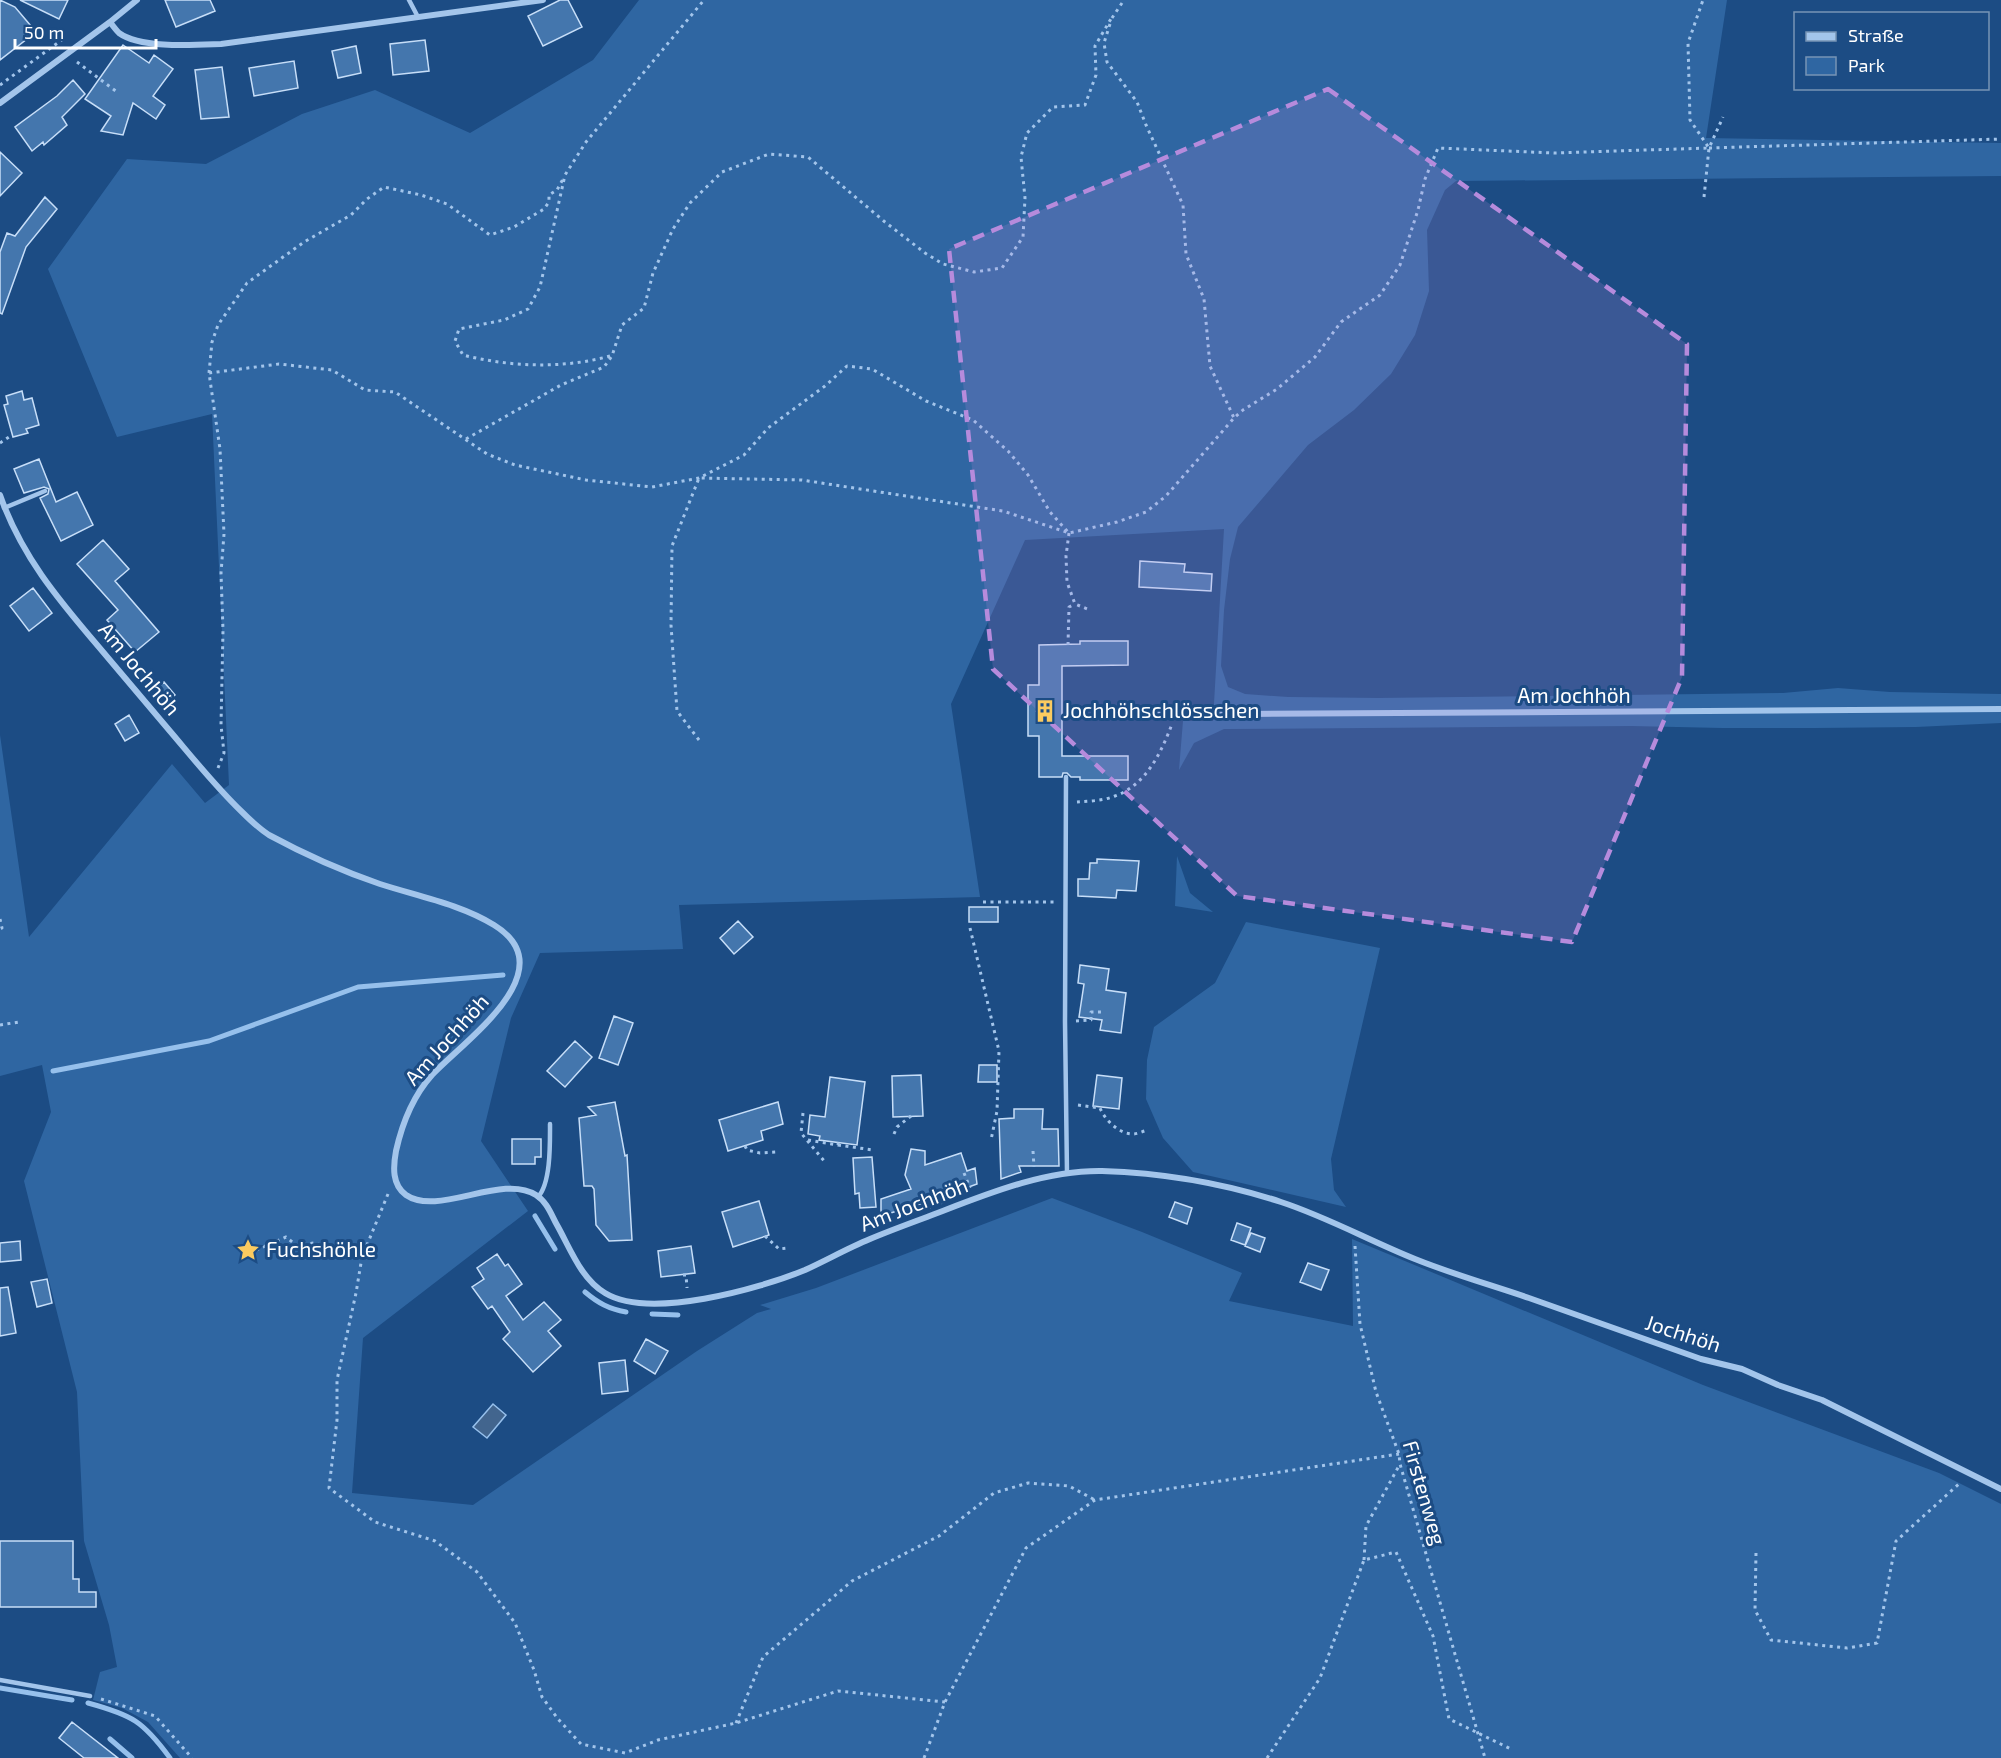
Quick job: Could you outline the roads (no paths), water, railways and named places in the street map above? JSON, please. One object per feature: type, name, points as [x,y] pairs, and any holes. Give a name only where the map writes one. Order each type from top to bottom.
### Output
[{"type":"street","points":[[0,103],[137,0]]},
{"type":"street","points":[[110,22],[118,32],[126,36],[145,42],[182,45],[232,42],[543,0]]},
{"type":"street","name":"Am Jochhöh","points":[[0,495],[4,508],[29,558],[53,594],[212,781],[262,831],[332,866],[468,912],[497,926],[515,943],[519,972],[510,993],[484,1026],[430,1077],[411,1108],[398,1141],[393,1165],[394,1179],[401,1191],[410,1197],[431,1201],[501,1190],[524,1190],[546,1204],[591,1283],[607,1295],[624,1302],[655,1304],[714,1297],[762,1284],[799,1272],[868,1239],[973,1199],[1067,1173],[1104,1171],[1200,1181],[1279,1202],[1347,1229]]},
{"type":"street","name":"Am Jochhöh","points":[[1147,710],[1260,714],[2001,709]]},
{"type":"street","name":"Jochhöh","points":[[1347,1229],[1417,1260],[1701,1359],[1742,1369],[1778,1385],[1822,1400],[2001,1489]]},
{"type":"lane","points":[[409,0],[418,16]]},
{"type":"lane","points":[[4,508],[45,491]]},
{"type":"lane","points":[[1066,777],[1067,1173]]},
{"type":"lane","points":[[538,1197],[544,1191],[550,1124]]},
{"type":"lane","points":[[0,1680],[90,1696]]},
{"type":"waterway","points":[[53,1071],[209,1041],[358,987],[503,975]]},
{"type":"waterway","points":[[535,1216],[555,1249]]},
{"type":"waterway","points":[[585,1292],[604,1305],[626,1312]]},
{"type":"waterway","points":[[652,1314],[678,1315]]},
{"type":"waterway","points":[[0,1688],[72,1700]]},
{"type":"waterway","points":[[88,1703],[116,1711],[135,1721],[152,1735],[170,1758]]},
{"type":"waterway","points":[[110,1739],[132,1758]]},
{"type":"place","name":"Jochhöhschlösschen","points":[[1045,711]]},
{"type":"place","name":"Fuchshöhle","points":[[248,1250]]}]
